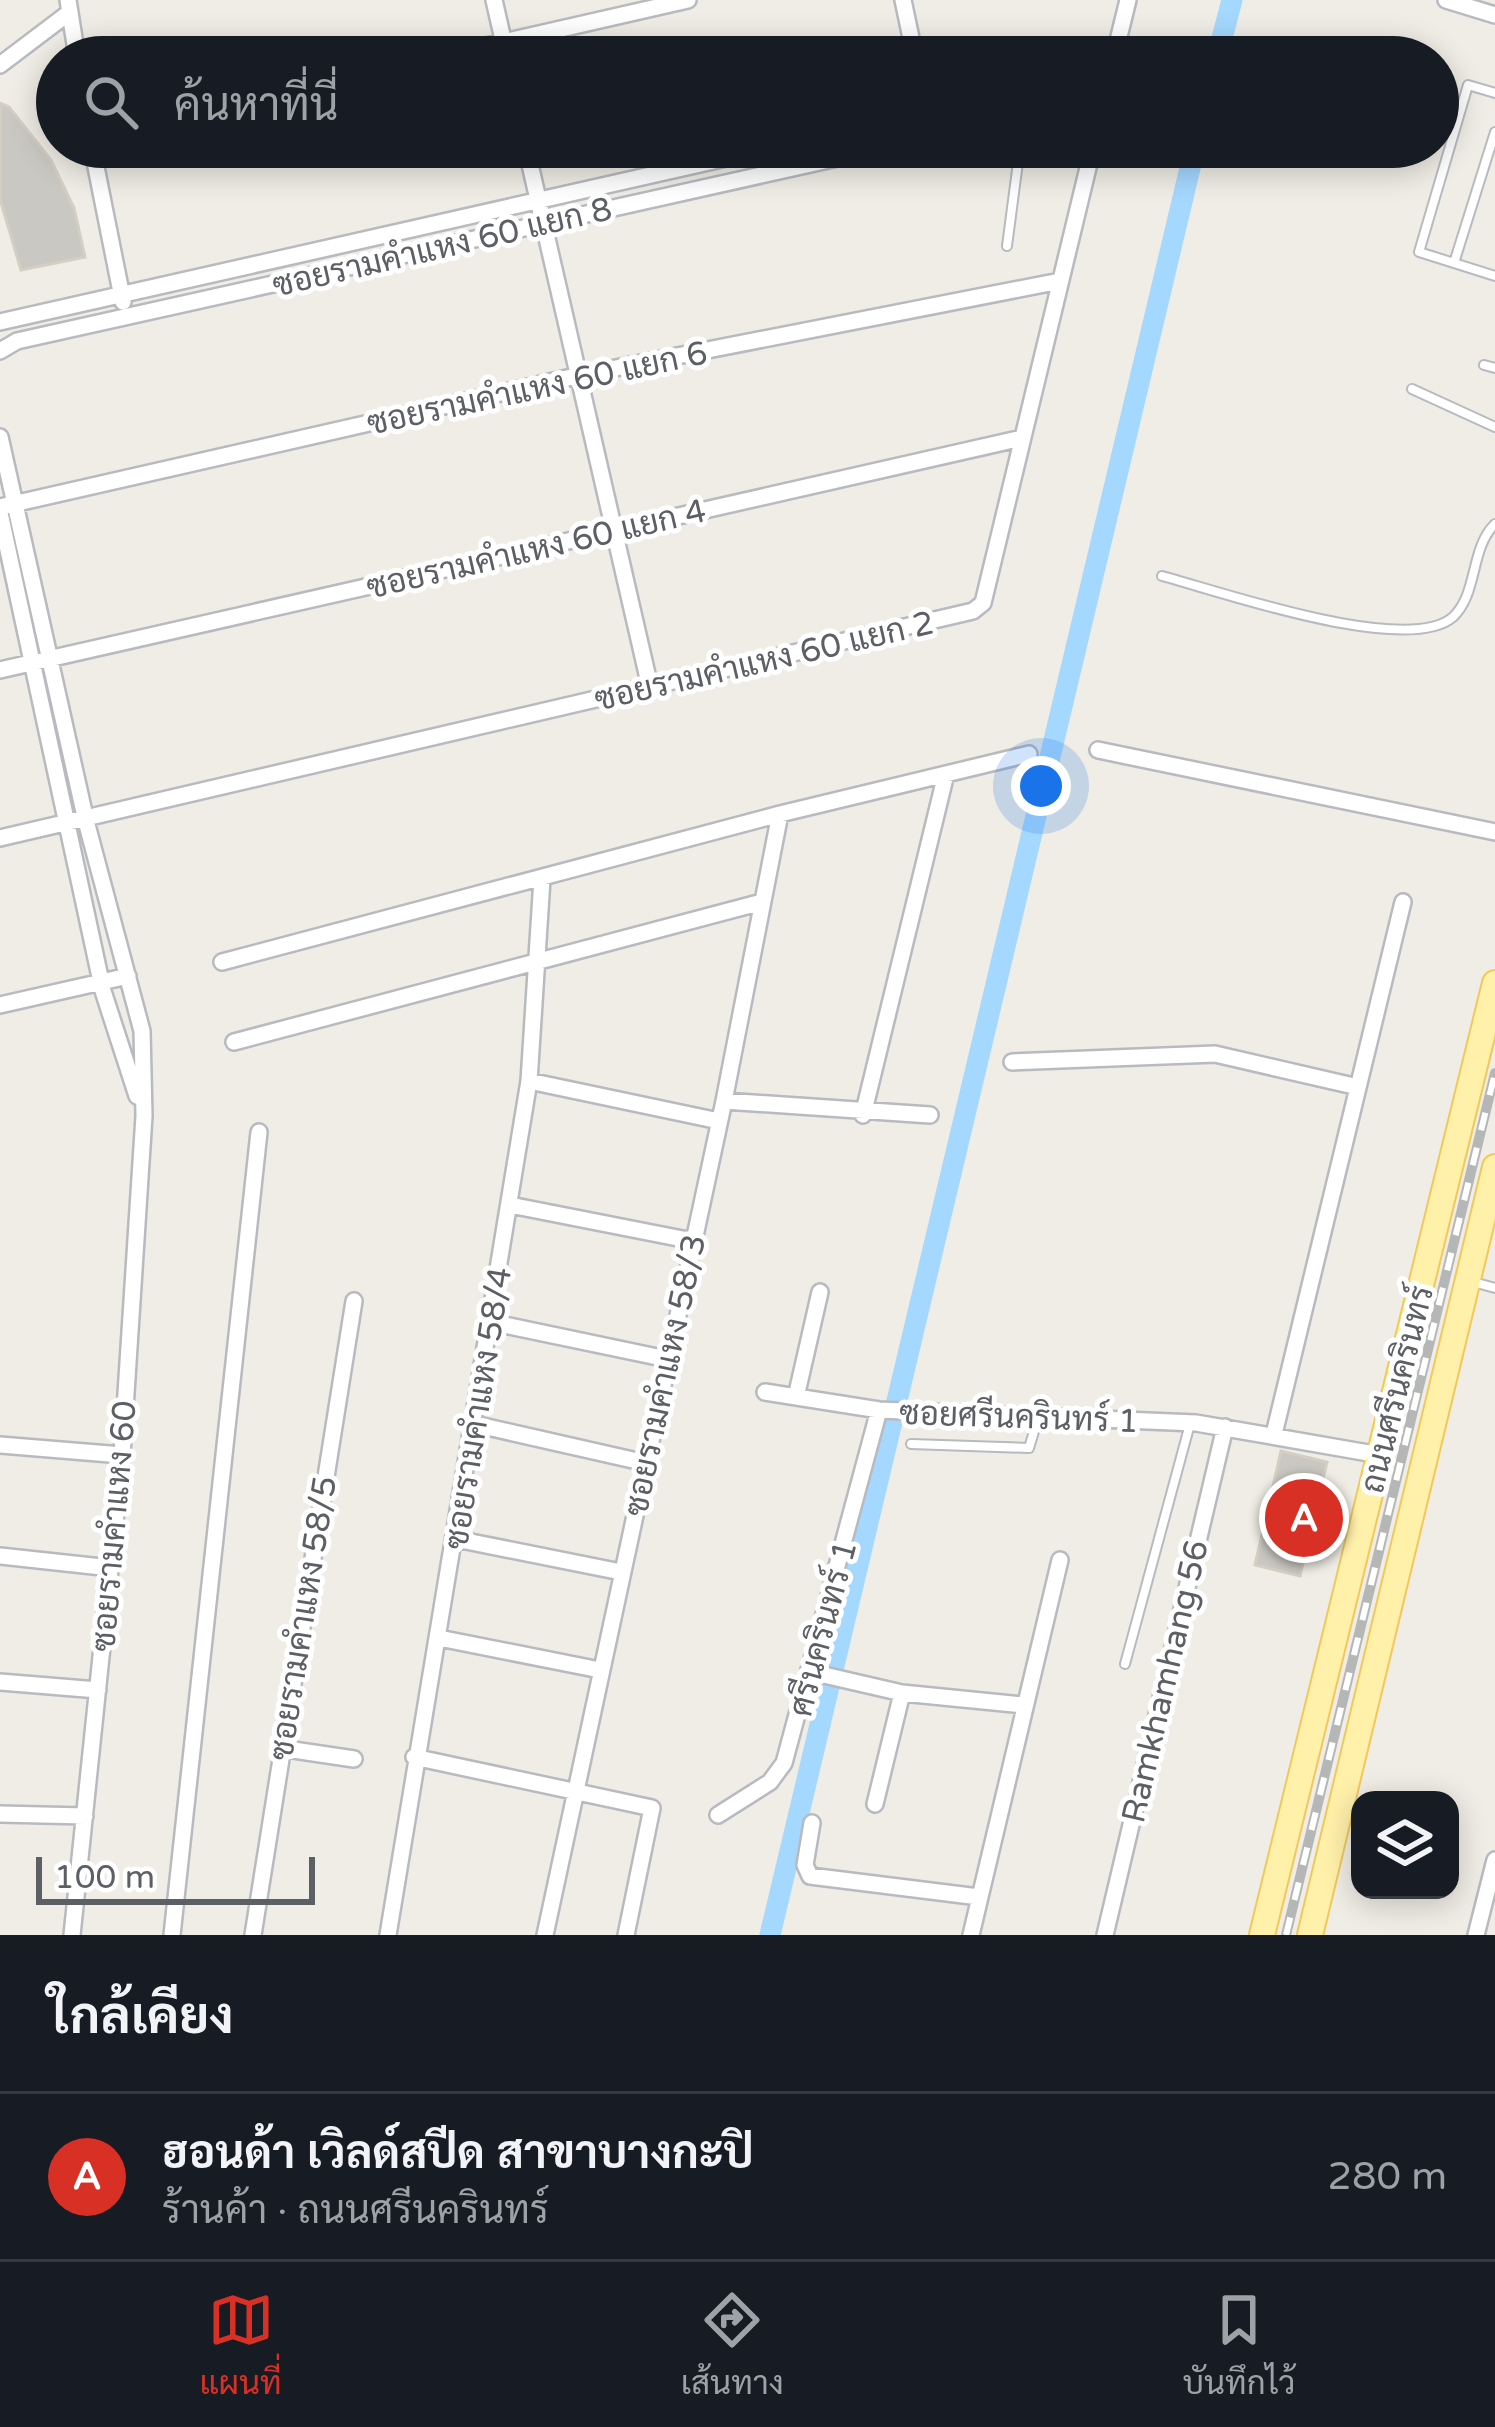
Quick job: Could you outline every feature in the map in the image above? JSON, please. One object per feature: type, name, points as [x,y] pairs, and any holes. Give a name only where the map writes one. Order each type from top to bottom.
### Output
[{"type":"main road","name":"ถนนศรีนครินทร์","points":[[1262,1935],[1495,983]]},
{"type":"main road","name":"ถนนศรีนครินทร์","points":[[1310,1935],[1495,1167]]},
{"type":"street","points":[[494,0],[502,36]]},
{"type":"street","points":[[554,36],[688,0]]},
{"type":"street","points":[[903,0],[911,36]]},
{"type":"street","points":[[1119,36],[1128,0]]},
{"type":"street","points":[[1446,0],[1495,15]]},
{"type":"street","points":[[69,6],[74,36]]},
{"type":"street","points":[[0,65],[69,6]]},
{"type":"street","points":[[96,168],[128,316]]},
{"type":"street","points":[[530,168],[650,687]]},
{"type":"street","name":"ซอยรามคำแหง 60 แยก 8","points":[[0,322],[683,168]]},
{"type":"street","points":[[738,168],[740,180]]},
{"type":"street","name":"ซอยรามคำแหง 60 แยก 8","points":[[0,351],[17,341],[793,168]]},
{"type":"street","name":"ซอยรามคำแหง 60 แยก 2","points":[[0,838],[973,611],[983,603],[1088,168]]},
{"type":"street","points":[[320,251],[326,272]]},
{"type":"street","name":"ซอยรามคำแหง 60 แยก 6","points":[[5,507],[580,375],[1060,280]]},
{"type":"street","name":"ซอยรามคำแหง 60","points":[[0,437],[5,507],[32,663],[142,1031],[144,1116],[122,1455],[72,1935]]},
{"type":"street","name":"ซอยรามคำแหง 60 แยก 4","points":[[0,670],[1022,438]]},
{"type":"street","name":"ซอยรามคำแหง 60","points":[[5,507],[51,661],[101,982],[144,1116]]},
{"type":"street","points":[[1098,750],[1495,832]]},
{"type":"street","points":[[222,962],[780,814],[1029,754]]},
{"type":"street","points":[[862,1115],[946,774]]},
{"type":"street","name":"ซอยรามคำแหง 58/3","points":[[544,1935],[724,1101],[780,814]]},
{"type":"street","name":"ซอยรามคำแหง 58/4","points":[[388,1935],[529,1081],[541,961],[542,879]]},
{"type":"street","points":[[234,1042],[762,902]]},
{"type":"street","points":[[1274,1434],[1403,902]]},
{"type":"street","points":[[0,1005],[128,976]]},
{"type":"street","points":[[1012,1062],[1216,1054],[1358,1087]]},
{"type":"street","points":[[529,1081],[719,1121]]},
{"type":"street","points":[[724,1101],[862,1115],[930,1115]]},
{"type":"street","points":[[172,1935],[260,1132]]},
{"type":"street","points":[[510,1205],[693,1241]]},
{"type":"street","points":[[796,1397],[820,1292]]},
{"type":"street","name":"ซอยรามคำแหง 58/5","points":[[253,1935],[354,1301]]},
{"type":"street","points":[[490,1322],[668,1359]]},
{"type":"street","name":"ซอยศรีนครินทร์ 1","points":[[765,1392],[884,1411],[1190,1423],[1380,1455]]},
{"type":"street","name":"ศรีนครินทร์ 1","points":[[718,1815],[777,1774],[811,1672],[884,1411]]},
{"type":"street","points":[[474,1424],[646,1463]]},
{"type":"street","name":"Ramkhamhang 56","points":[[1105,1935],[1225,1427]]},
{"type":"street","points":[[0,1445],[122,1455]]},
{"type":"street","points":[[456,1539],[621,1572]]},
{"type":"street","points":[[0,1556],[111,1568]]},
{"type":"street","points":[[971,1935],[1060,1560]]},
{"type":"street","points":[[440,1638],[600,1670]]},
{"type":"street","points":[[811,1672],[902,1693],[1023,1705]]},
{"type":"street","points":[[0,1682],[98,1690]]},
{"type":"street","points":[[875,1804],[902,1693]]},
{"type":"street","points":[[280,1748],[354,1760]]},
{"type":"street","points":[[414,1757],[652,1808],[626,1935]]},
{"type":"street","points":[[0,1814],[85,1816]]},
{"type":"street","points":[[812,1823],[805,1865],[810,1876],[979,1897]]},
{"type":"street","points":[[1476,1935],[1495,1860]]},
{"type":"lane","points":[[1459,116],[1468,85],[1495,93]]},
{"type":"lane","points":[[1454,263],[1495,132]]},
{"type":"lane","points":[[1007,246],[1018,168]]},
{"type":"lane","points":[[1444,168],[1419,252],[1495,276]]},
{"type":"lane","points":[[1484,365],[1495,368]]},
{"type":"lane","points":[[1412,388],[1495,427]]},
{"type":"lane","points":[[1162,576],[1363,629],[1424,628],[1450,619],[1460,608],[1484,537],[1495,524]]},
{"type":"lane","points":[[1468,1280],[1495,1288]]},
{"type":"lane","points":[[911,1444],[1029,1448],[1038,1416]]},
{"type":"lane","points":[[1125,1664],[1190,1423]]},
{"type":"building","points":[[0,103],[9,107],[36,141],[36,168],[55,168],[74,208],[85,257],[21,270],[0,199]]},
{"type":"building","points":[[1281,1451],[1327,1462],[1300,1576],[1255,1565]]},
{"type":"waterway","points":[[1223,36],[1232,0]]},
{"type":"waterway","points":[[770,1935],[1190,168]]},
{"type":"railway","points":[[1286,1935],[1495,1073]]},
{"type":"place","name":"ฮอนด้า เวิลด์สปีด สาขาบางกะปิ","points":[[1304,1518]]}]
